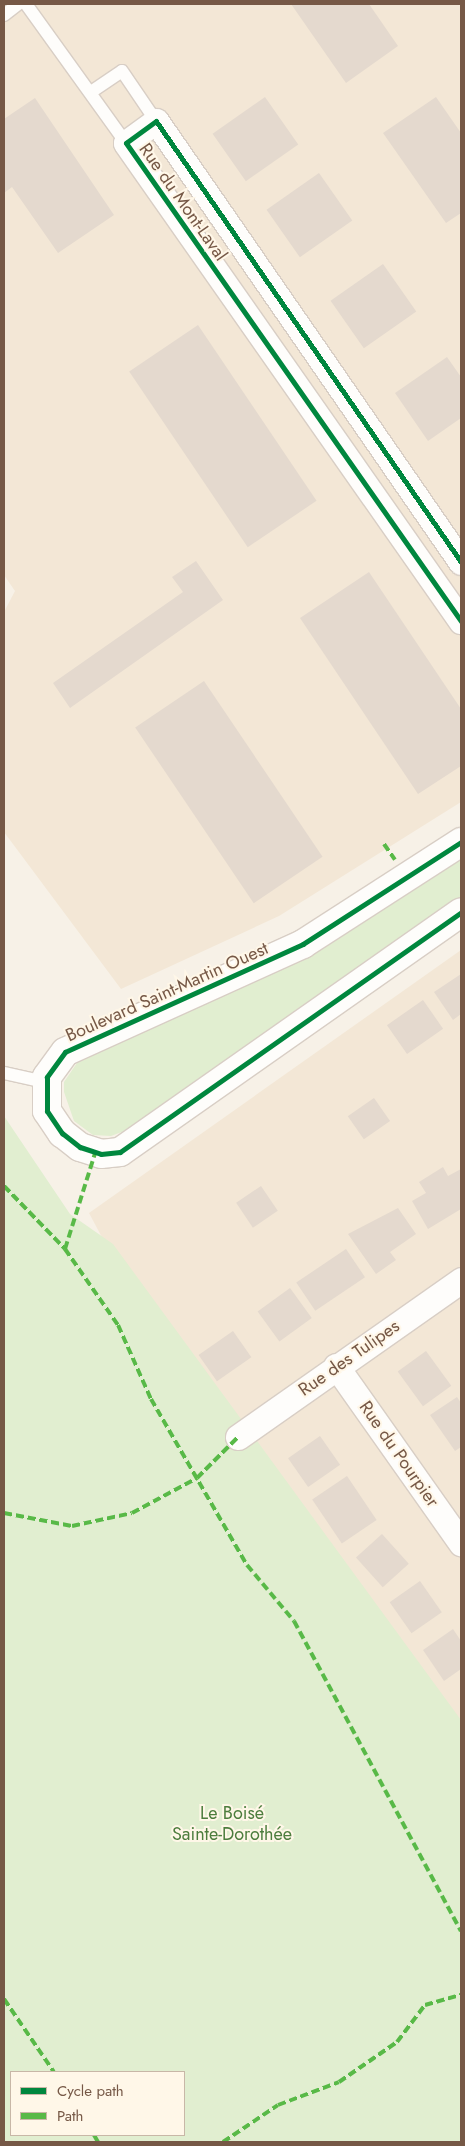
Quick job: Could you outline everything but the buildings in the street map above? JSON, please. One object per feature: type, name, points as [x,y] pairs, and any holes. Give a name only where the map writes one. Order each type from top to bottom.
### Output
[{"type":"street","name":"Rue du Mont-Laval","points":[[461,562],[156,121],[126,143],[461,621]]},
{"type":"street","name":"Boulevard Saint-Martin Ouest","points":[[45,1082],[52,1064],[65,1052],[303,944],[461,842]]},
{"type":"street","points":[[45,1082],[47,1111],[66,1138],[95,1153],[120,1152],[461,912]]},
{"type":"street","name":"Rue des Tulipes","points":[[238,1437],[336,1366],[461,1280]]},
{"type":"street","name":"Rue du Pourpier","points":[[336,1366],[461,1543]]},
{"type":"lane","points":[[4,15],[18,4]]},
{"type":"lane","points":[[26,4],[126,143]]},
{"type":"lane","points":[[91,92],[122,71],[156,121]]},
{"type":"lane","points":[[4,1073],[45,1082]]},
{"type":"shaded area","points":[[4,4],[461,4],[461,802],[279,916],[121,989],[4,832],[4,612],[15,591],[4,575]]},
{"type":"shaded area","points":[[461,950],[461,1745],[128,1286],[89,1213]]},
{"type":"green space","points":[[461,857],[461,897],[127,1130],[111,1136],[93,1135],[74,1121],[64,1092],[64,1082],[77,1063],[320,950]]},
{"type":"green space","name":"Le Boisé Sainte-Dorothée","points":[[4,1116],[70,1214],[113,1244],[461,1720],[461,2142],[4,2142]]},
{"type":"marked path","points":[[384,844],[395,860]]},
{"type":"marked path","points":[[65,1249],[95,1153]]},
{"type":"marked path","points":[[4,1186],[65,1249],[118,1325],[151,1399],[247,1565],[294,1621],[461,1931]]},
{"type":"marked path","points":[[4,1513],[72,1526],[132,1513],[197,1478],[238,1437]]},
{"type":"marked path","points":[[223,2142],[278,2105],[339,2082],[397,2042],[425,2005],[461,1995]]},
{"type":"marked path","points":[[4,1999],[53,2071]]},
{"type":"marked path","points":[[95,2136],[98,2142]]},
{"type":"cycle path","points":[[461,562],[156,121],[126,143],[461,621]]},
{"type":"cycle path","points":[[461,842],[303,944],[65,1052],[47,1077],[47,1111],[62,1133],[80,1147],[101,1154],[120,1152],[461,912]]}]
